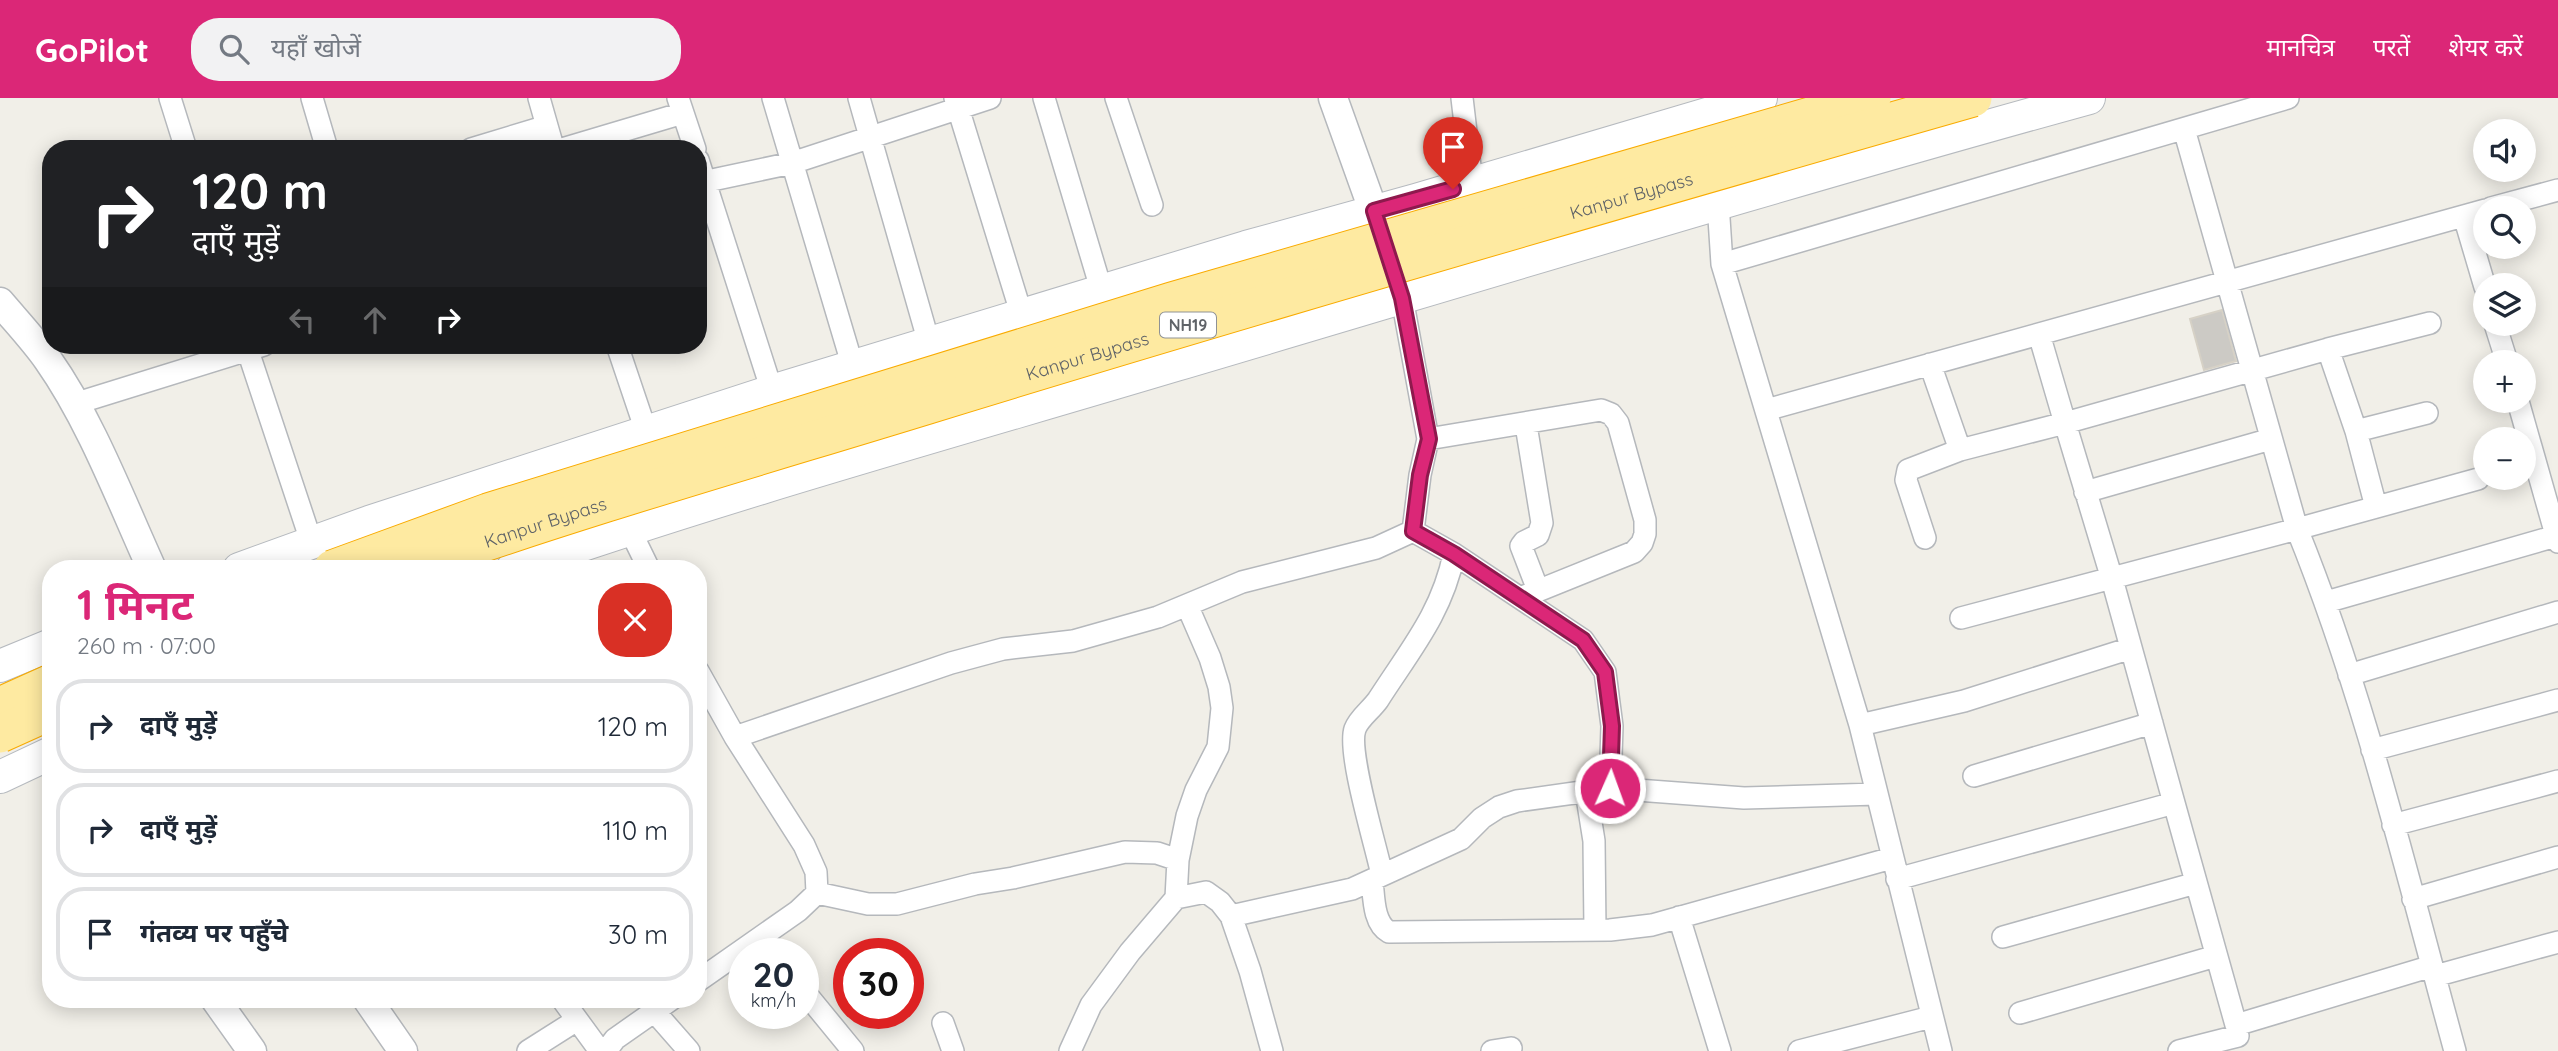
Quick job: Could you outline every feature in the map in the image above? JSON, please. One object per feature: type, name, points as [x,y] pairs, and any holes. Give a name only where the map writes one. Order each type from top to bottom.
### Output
[{"type":"highway","name":"Kanpur Bypass","points":[[322,556],[488,512],[1171,300],[1872,98]]},
{"type":"highway","name":"Kanpur Bypass","points":[[435,560],[597,506],[1208,319],[1973,98]]},
{"type":"highway","points":[[0,706],[42,687]]},
{"type":"highway","points":[[0,734],[42,715]]},
{"type":"main road","points":[[296,560],[322,556],[369,522],[772,391],[1246,247],[1472,183],[1722,103],[1760,98]]},
{"type":"main road","points":[[539,560],[630,530],[1402,298],[2089,98]]},
{"type":"main road","points":[[0,665],[42,649]]},
{"type":"main road","points":[[0,777],[42,761]]},
{"type":"street","points":[[170,98],[183,140]]},
{"type":"street","points":[[312,98],[324,140]]},
{"type":"street","points":[[539,98],[551,140]]},
{"type":"street","points":[[773,98],[853,367]]},
{"type":"street","points":[[859,98],[929,343]]},
{"type":"street","points":[[707,181],[792,163],[871,138],[957,103],[990,98]]},
{"type":"street","points":[[1044,98],[1102,292]]},
{"type":"street","points":[[1116,98],[1152,205]]},
{"type":"street","points":[[1333,98],[1402,298],[1429,439],[1420,475],[1413,531]]},
{"type":"street","points":[[1462,98],[1472,183]]},
{"type":"street","points":[[1722,264],[2288,98]]},
{"type":"street","points":[[957,103],[1022,316]]},
{"type":"street","points":[[587,140],[681,106],[692,140]]},
{"type":"street","points":[[501,140],[547,126]]},
{"type":"street","points":[[2183,129],[2297,529],[2326,602],[2372,750],[2455,1051]]},
{"type":"street","points":[[2536,196],[2558,190]]},
{"type":"street","points":[[707,197],[772,391]]},
{"type":"street","points":[[1718,204],[1722,264],[1860,724],[1941,1051]]},
{"type":"street","points":[[1766,410],[2473,214]]},
{"type":"street","points":[[0,302],[42,354]]},
{"type":"street","points":[[1925,538],[1906,480],[1908,470],[1960,450],[2430,323]]},
{"type":"street","points":[[2039,334],[2112,579],[2239,1037]]},
{"type":"street","points":[[2329,349],[2356,431],[2376,507]]},
{"type":"street","points":[[42,354],[74,404],[148,560]]},
{"type":"street","points":[[74,404],[227,354]]},
{"type":"street","points":[[255,354],[322,556]]},
{"type":"street","points":[[620,354],[646,431]]},
{"type":"street","points":[[1930,364],[1960,450]]},
{"type":"street","points":[[1429,439],[1526,425],[1601,410],[1611,414],[1618,423],[1646,520],[1642,543],[1634,552],[1529,594]]},
{"type":"street","points":[[2356,431],[2427,413]]},
{"type":"street","points":[[2326,602],[2557,539],[2521,413]]},
{"type":"street","points":[[1526,425],[1542,523],[1538,535],[1521,546],[1529,594]]},
{"type":"street","points":[[2085,492],[2271,439]]},
{"type":"street","points":[[1961,618],[2473,480]]},
{"type":"street","points":[[630,530],[645,560]]},
{"type":"street","points":[[1413,531],[1529,594],[1583,640],[1605,672],[1612,726],[1610,788]]},
{"type":"street","points":[[735,737],[951,663],[1003,649],[1073,641],[1158,617],[1242,582],[1376,548],[1413,531]]},
{"type":"street","points":[[1454,554],[1448,582],[1428,625],[1372,709],[1354,730],[1352,751],[1377,877],[1379,921],[1383,928],[1390,932],[1595,930],[1652,925],[2174,803]]},
{"type":"street","points":[[1070,1051],[1091,1006],[1130,952],[1176,898],[1178,860],[1190,807],[1218,747],[1222,708],[1210,658],[1187,605]]},
{"type":"street","points":[[2349,675],[2558,612]]},
{"type":"street","points":[[1860,724],[1964,701],[2131,648]]},
{"type":"street","points":[[0,665],[42,747]]},
{"type":"street","points":[[707,687],[735,737],[804,845],[816,873],[817,893],[775,938]]},
{"type":"street","points":[[2372,750],[2558,700]]},
{"type":"street","points":[[1974,776],[2152,723]]},
{"type":"street","points":[[2393,825],[2558,781]]},
{"type":"street","points":[[1231,915],[1341,892],[1461,839],[1482,818],[1517,800],[1610,788],[1744,798],[1876,794]]},
{"type":"street","points":[[1586,791],[1594,841],[1595,930]]},
{"type":"street","points":[[817,893],[868,904],[897,904],[975,884],[1125,852],[1157,853],[1178,860]]},
{"type":"street","points":[[2413,899],[2558,857]]},
{"type":"street","points":[[2003,937],[2196,883]]},
{"type":"street","points":[[1176,898],[1206,892],[1220,902],[1231,915],[1272,1051]]},
{"type":"street","points":[[1679,917],[1720,1051]]},
{"type":"street","points":[[2179,1051],[2239,1037],[2433,971],[2558,942]]},
{"type":"street","points":[[2020,1013],[2216,956]]},
{"type":"street","points":[[707,976],[728,966]]},
{"type":"street","points":[[221,1008],[252,1051]]},
{"type":"street","points":[[373,1008],[403,1051]]},
{"type":"street","points":[[568,1008],[600,1051]]},
{"type":"street","points":[[606,1051],[615,1039],[659,1008]]},
{"type":"street","points":[[665,1008],[689,1051]]},
{"type":"street","points":[[819,1010],[853,1051]]},
{"type":"street","points":[[1799,1051],[1931,1017]]},
{"type":"street","points":[[528,1051],[577,1020]]},
{"type":"street","points":[[943,1023],[953,1051]]},
{"type":"building","points":[[2222,310],[2236,361],[2204,370],[2190,319]]},
{"type":"route","points":[[1453,189],[1374,211],[1402,298],[1429,439],[1420,475],[1413,531],[1551,616],[1583,640],[1605,672],[1612,726],[1610,788]]}]
